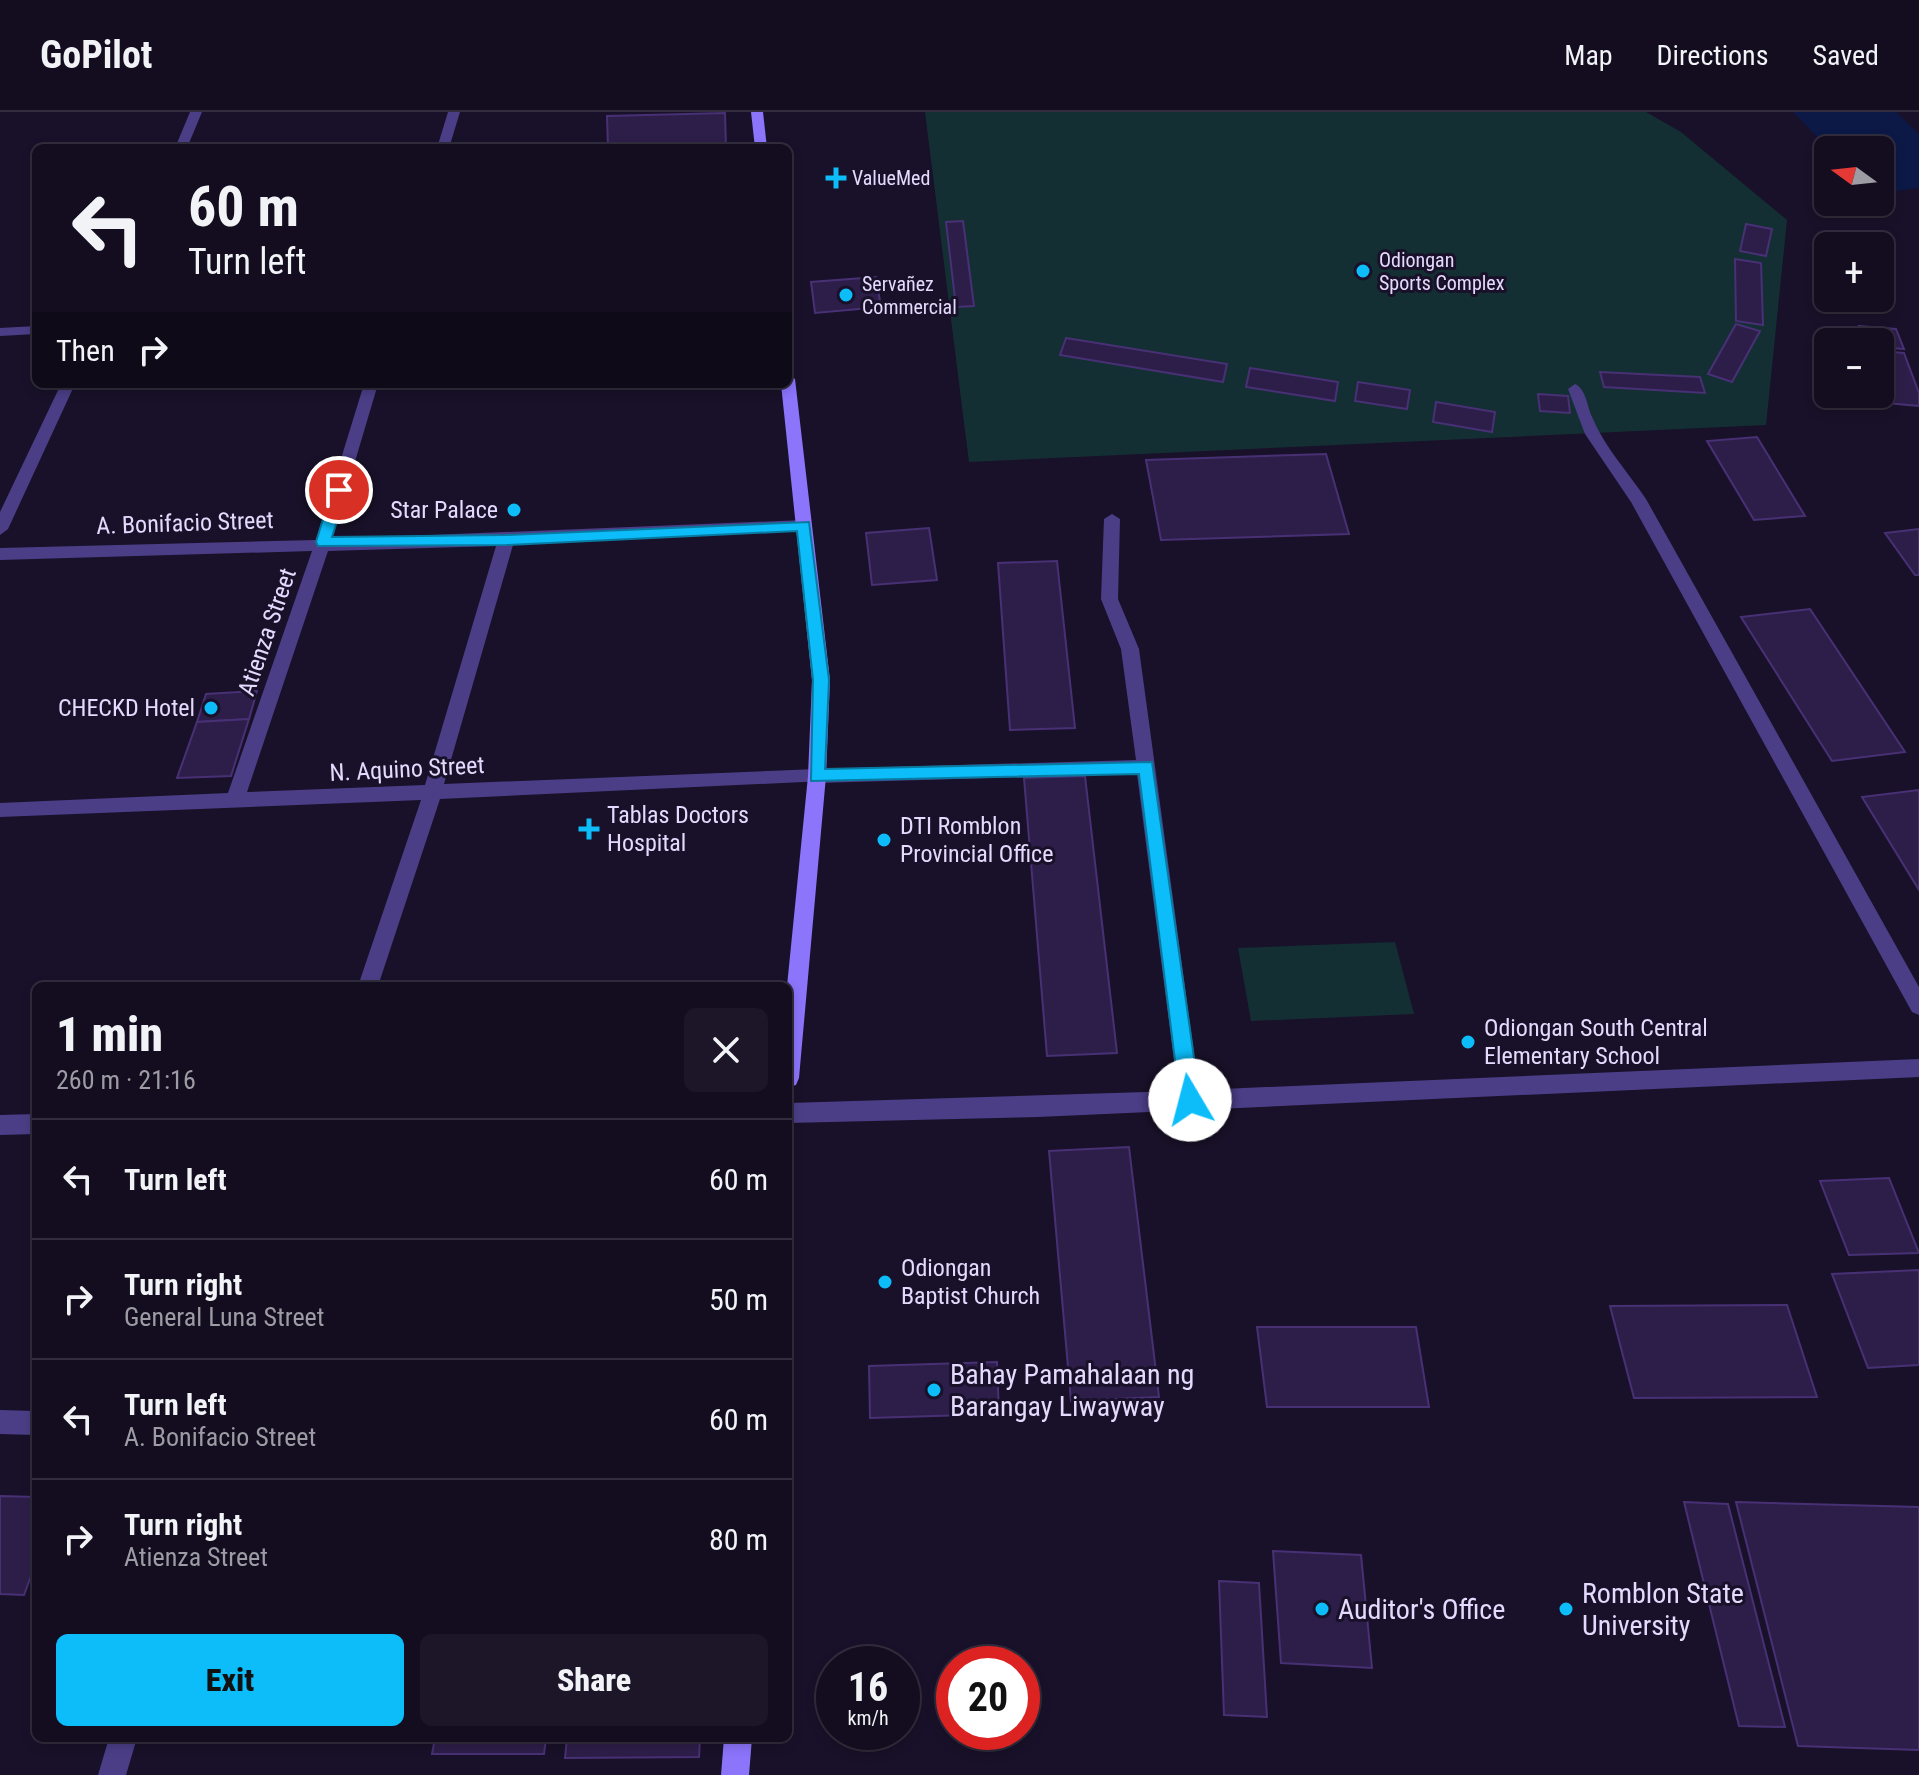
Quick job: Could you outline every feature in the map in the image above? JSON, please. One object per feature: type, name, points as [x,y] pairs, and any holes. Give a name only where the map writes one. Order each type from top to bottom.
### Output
[{"type":"main road","points":[[757,112],[761,144]]},
{"type":"main road","points":[[789,388],[821,680],[817,776],[792,1036]]},
{"type":"main road","points":[[735,1775],[738,1742]]},
{"type":"street","points":[[183,144],[196,112]]},
{"type":"street","points":[[444,144],[454,112]]},
{"type":"street","points":[[0,332],[32,330]]},
{"type":"street","points":[[0,529],[66,388]]},
{"type":"street","name":"Atienza Street","points":[[234,802],[323,542],[370,388]]},
{"type":"street","points":[[1575,389],[1583,417],[1608,464],[1638,499],[1919,1006]]},
{"type":"street","points":[[1112,519],[1109,594],[1113,612],[1124,629],[1130,649],[1190,1100]]},
{"type":"street","name":"A. Bonifacio Street","points":[[0,554],[323,542],[506,540],[803,525]]},
{"type":"street","points":[[369,982],[433,791],[506,540]]},
{"type":"street","name":"N. Aquino Street","points":[[0,810],[817,776],[1146,767]]},
{"type":"street","points":[[792,1113],[1190,1100],[1919,1068]]},
{"type":"street","points":[[0,1125],[32,1124]]},
{"type":"street","points":[[0,1422],[32,1423]]},
{"type":"street","points":[[112,1775],[122,1742]]},
{"type":"green space","name":"Odiongan Sports Complex","points":[[925,112],[1646,112],[1681,132],[1787,220],[1766,425],[969,462]]},
{"type":"green space","points":[[1395,942],[1414,1014],[1251,1021],[1238,948]]},
{"type":"water","points":[[1793,112],[1896,112],[1919,134],[1919,188],[1894,191],[1894,136],[1816,136]]},
{"type":"building","points":[[725,113],[726,144],[608,144],[607,116]]},
{"type":"building","points":[[963,221],[974,306],[956,307],[946,222]]},
{"type":"building","points":[[1746,224],[1772,229],[1766,256],[1740,251]]},
{"type":"building","points":[[1735,259],[1761,263],[1763,325],[1736,321]]},
{"type":"building","name":"Servañez Commercial","points":[[876,277],[881,307],[815,313],[811,282]]},
{"type":"building","points":[[1736,324],[1760,331],[1732,382],[1708,374]]},
{"type":"building","points":[[1894,329],[1896,329],[1904,349],[1894,348]]},
{"type":"building","points":[[1066,338],[1227,364],[1223,382],[1060,355]]},
{"type":"building","points":[[1894,352],[1904,353],[1919,393],[1919,406],[1894,404]]},
{"type":"building","points":[[1250,368],[1338,382],[1335,401],[1246,387]]},
{"type":"building","points":[[1600,372],[1700,377],[1705,393],[1604,387]]},
{"type":"building","points":[[1358,382],[1410,390],[1407,409],[1355,401]]},
{"type":"building","points":[[1538,394],[1568,396],[1570,413],[1540,411]]},
{"type":"building","points":[[1436,402],[1495,412],[1492,432],[1433,422]]},
{"type":"building","points":[[1757,437],[1805,516],[1754,520],[1707,441]]},
{"type":"building","points":[[1326,454],[1349,534],[1161,540],[1146,460]]},
{"type":"building","points":[[929,528],[937,580],[872,585],[866,533]]},
{"type":"building","points":[[1919,529],[1919,575],[1915,575],[1885,533]]},
{"type":"building","points":[[1057,561],[1075,728],[1010,730],[998,563]]},
{"type":"building","points":[[1810,609],[1905,752],[1832,761],[1741,617]]},
{"type":"building","points":[[257,691],[249,719],[197,722],[206,694]]},
{"type":"building","points":[[249,719],[231,776],[177,778],[197,722]]},
{"type":"building","points":[[1085,776],[1117,1053],[1047,1056],[1024,778]]},
{"type":"building","points":[[1919,790],[1919,890],[1862,797]]},
{"type":"building","points":[[1129,1147],[1159,1397],[1071,1401],[1049,1151]]},
{"type":"building","points":[[1889,1178],[1919,1253],[1849,1255],[1820,1181]]},
{"type":"building","points":[[1919,1270],[1919,1365],[1868,1368],[1832,1274]]},
{"type":"building","points":[[1787,1305],[1817,1397],[1634,1398],[1610,1306]]},
{"type":"building","points":[[1257,1327],[1416,1327],[1429,1407],[1267,1407]]},
{"type":"building","name":"Bahay Pamahalaan ng Barangay Liwayway","points":[[997,1362],[999,1414],[870,1418],[869,1366]]},
{"type":"building","points":[[0,1496],[32,1497],[32,1573],[24,1595],[0,1594]]},
{"type":"building","points":[[1684,1502],[1728,1504],[1785,1727],[1739,1726]]},
{"type":"building","points":[[1736,1502],[1919,1507],[1919,1750],[1798,1746]]},
{"type":"building","name":"Auditor's Office","points":[[1273,1551],[1361,1555],[1372,1668],[1281,1663]]},
{"type":"building","points":[[1219,1581],[1259,1583],[1267,1717],[1224,1715]]},
{"type":"building","points":[[434,1742],[546,1742],[544,1754],[432,1754]]},
{"type":"building","points":[[567,1742],[700,1742],[699,1757],[565,1758]]},
{"type":"place","name":"ValueMed","points":[[836,178]]},
{"type":"place","name":"Odiongan Sports Complex","points":[[1363,271]]},
{"type":"place","name":"Servañez Commercial","points":[[846,295]]},
{"type":"place","name":"Star Palace","points":[[514,510]]},
{"type":"place","name":"CHECKD Hotel","points":[[211,708]]},
{"type":"place","name":"Tablas Doctors Hospital","points":[[589,829]]},
{"type":"place","name":"DTI Romblon Provincial Office","points":[[884,840]]},
{"type":"place","name":"Odiongan South Central Elementary School","points":[[1468,1042]]},
{"type":"place","name":"Odiongan Baptist Church","points":[[885,1282]]},
{"type":"place","name":"Bahay Pamahalaan ng Barangay Liwayway","points":[[934,1390]]},
{"type":"place","name":"Auditor's Office","points":[[1322,1609]]},
{"type":"place","name":"Romblon State University","points":[[1566,1609]]},
{"type":"route","points":[[339,490],[323,542],[506,540],[803,525],[821,680],[817,776],[1146,767],[1190,1100]]}]
